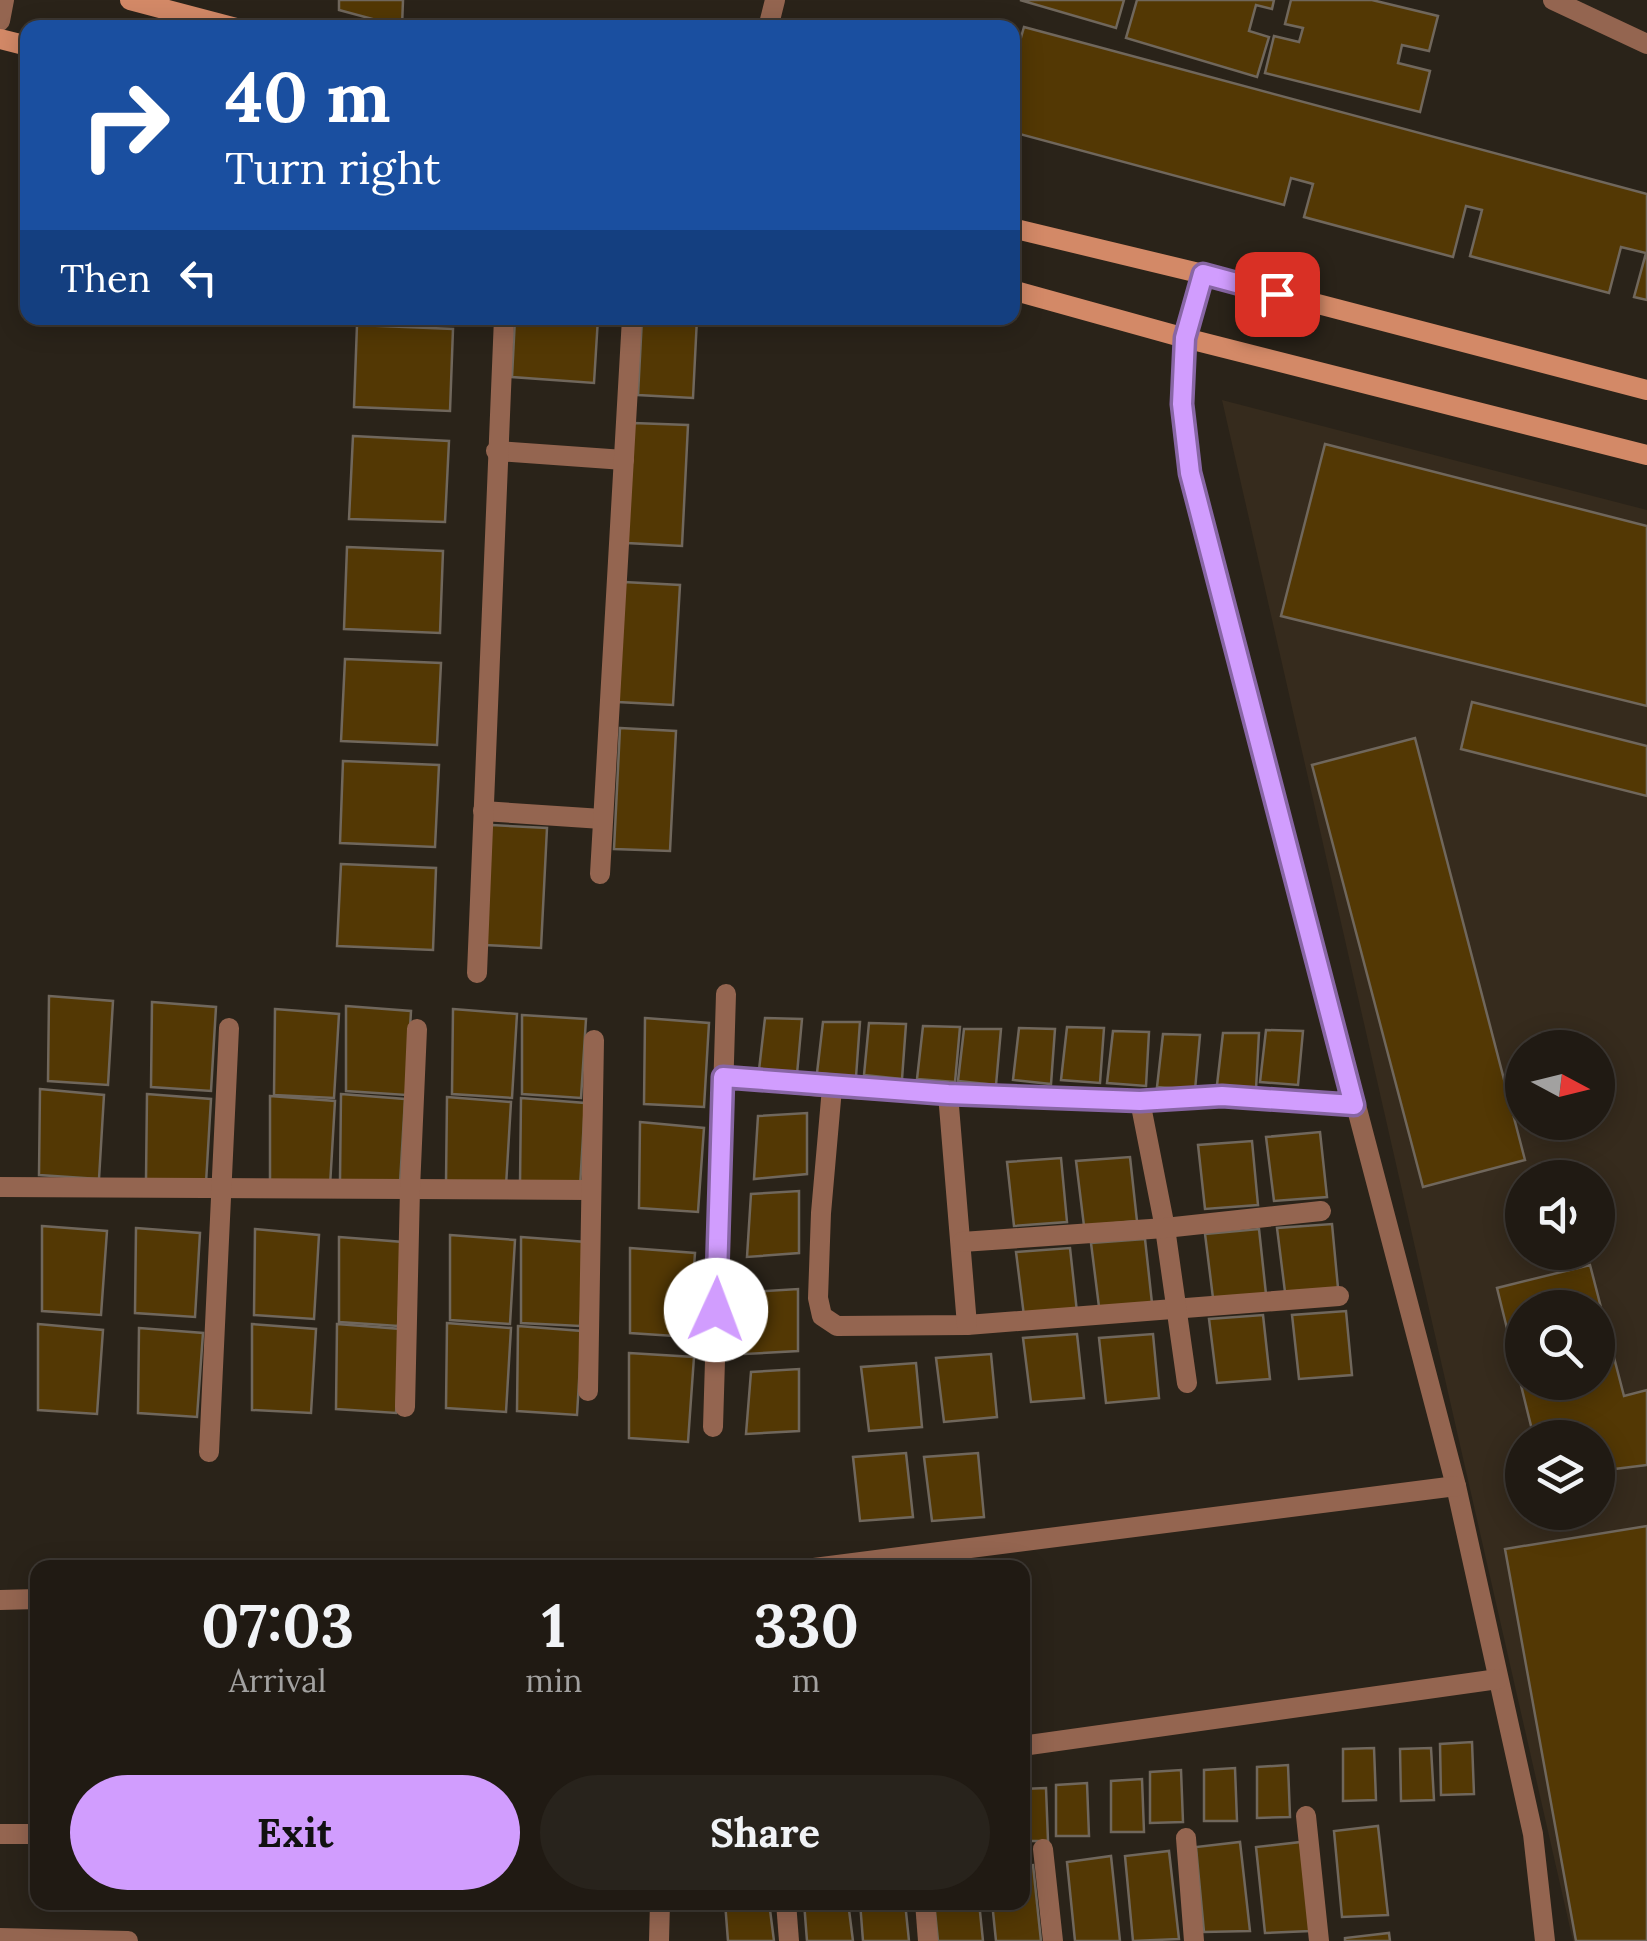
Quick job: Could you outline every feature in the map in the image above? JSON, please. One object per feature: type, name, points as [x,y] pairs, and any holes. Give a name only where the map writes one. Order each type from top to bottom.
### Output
[{"type":"street","points":[[0,22],[4,0]]},
{"type":"street","points":[[130,0],[206,20]]},
{"type":"street","points":[[1552,0],[1594,9],[1647,44]]},
{"type":"street","points":[[1020,230],[1647,390]]},
{"type":"street","points":[[1203,274],[1185,338],[1182,404],[1190,473],[1456,1486],[1533,1834],[1546,1941]]},
{"type":"street","points":[[1020,292],[1647,455]]},
{"type":"street","points":[[477,973],[504,325]]},
{"type":"street","points":[[600,874],[632,325]]},
{"type":"street","points":[[496,451],[624,460]]},
{"type":"street","points":[[483,811],[602,819]]},
{"type":"street","points":[[713,1427],[726,994]]},
{"type":"street","points":[[209,1452],[229,1028]]},
{"type":"street","points":[[406,1407],[417,1028]]},
{"type":"street","points":[[588,1392],[594,1040]]},
{"type":"street","points":[[723,1077],[948,1094],[1140,1101],[1222,1096],[1354,1105]]},
{"type":"street","points":[[832,1088],[818,1298],[822,1316],[837,1326],[967,1326],[1339,1296]]},
{"type":"street","points":[[948,1094],[967,1326]]},
{"type":"street","points":[[1140,1101],[1165,1228],[1187,1383]]},
{"type":"street","points":[[0,1187],[591,1190]]},
{"type":"street","points":[[962,1242],[1165,1228],[1321,1211]]},
{"type":"street","points":[[877,1560],[1456,1486]]},
{"type":"street","points":[[0,1600],[30,1599]]},
{"type":"street","points":[[1030,1745],[1498,1680]]},
{"type":"street","points":[[1306,1816],[1319,1941]]},
{"type":"street","points":[[0,1834],[30,1834]]},
{"type":"street","points":[[1186,1838],[1194,1941]]},
{"type":"street","points":[[1043,1849],[1053,1941]]},
{"type":"street","points":[[659,1941],[660,1910]]},
{"type":"street","points":[[787,1910],[790,1941]]},
{"type":"street","points":[[925,1910],[928,1941]]},
{"type":"street","points":[[0,1938],[128,1941]]},
{"type":"shaded area","points":[[1222,400],[1647,510],[1647,1941],[1573,1941]]},
{"type":"building","points":[[339,0],[403,0],[402,20],[376,20],[339,10]]},
{"type":"building","points":[[1020,0],[1124,0],[1116,28]]},
{"type":"building","points":[[1137,0],[1274,0],[1272,9],[1256,5],[1249,31],[1269,37],[1257,77],[1126,38]]},
{"type":"building","points":[[1291,0],[1372,0],[1438,16],[1429,51],[1402,45],[1398,63],[1430,71],[1420,112],[1265,73],[1274,36],[1299,42],[1303,28],[1285,24]]},
{"type":"building","points":[[1024,27],[1647,194],[1647,300],[1634,297],[1646,253],[1621,247],[1609,293],[1470,256],[1482,210],[1466,206],[1453,257],[1304,217],[1313,184],[1291,178],[1284,205],[1020,134],[1020,41]]},
{"type":"building","points":[[357,325],[453,329],[450,411],[354,407]]},
{"type":"building","points":[[515,325],[598,325],[594,383],[512,377]]},
{"type":"building","points":[[642,325],[697,325],[693,398],[638,395]]},
{"type":"building","points":[[633,423],[688,425],[682,546],[627,543]]},
{"type":"building","points":[[353,436],[449,441],[445,522],[349,519]]},
{"type":"building","points":[[1325,444],[1647,526],[1647,706],[1281,616]]},
{"type":"building","points":[[347,547],[443,551],[440,633],[344,629]]},
{"type":"building","points":[[624,582],[680,585],[673,705],[618,702]]},
{"type":"building","points":[[345,659],[441,663],[437,745],[341,741]]},
{"type":"building","points":[[1472,702],[1647,746],[1647,796],[1461,749]]},
{"type":"building","points":[[620,728],[676,731],[670,851],[614,849]]},
{"type":"building","points":[[1415,738],[1505,1083],[1505,1140],[1520,1140],[1525,1160],[1505,1160],[1505,1165],[1423,1187],[1312,765]]},
{"type":"building","points":[[343,761],[439,765],[435,847],[340,843]]},
{"type":"building","points":[[491,825],[547,828],[541,948],[485,945]]},
{"type":"building","points":[[341,864],[436,868],[433,950],[337,946]]},
{"type":"building","points":[[49,996],[113,1001],[108,1085],[48,1081]]},
{"type":"building","points":[[152,1002],[216,1007],[211,1091],[151,1087]]},
{"type":"building","points":[[346,1006],[411,1011],[406,1095],[346,1091]]},
{"type":"building","points":[[275,1009],[339,1014],[334,1098],[274,1095]]},
{"type":"building","points":[[453,1009],[517,1014],[512,1098],[452,1094]]},
{"type":"building","points":[[522,1015],[586,1019],[581,1098],[522,1094]]},
{"type":"building","points":[[645,1018],[709,1023],[704,1107],[644,1104]]},
{"type":"building","points":[[765,1018],[802,1019],[797,1074],[759,1070]]},
{"type":"building","points":[[823,1022],[860,1022],[856,1077],[817,1073]]},
{"type":"building","points":[[869,1023],[906,1024],[902,1079],[864,1075]]},
{"type":"building","points":[[923,1026],[960,1027],[955,1082],[917,1079]]},
{"type":"building","points":[[1067,1027],[1104,1028],[1100,1083],[1061,1080]]},
{"type":"building","points":[[1019,1028],[1055,1029],[1051,1084],[1013,1080]]},
{"type":"building","points":[[964,1029],[1001,1029],[996,1085],[958,1081]]},
{"type":"building","points":[[1266,1030],[1303,1031],[1298,1085],[1260,1082]]},
{"type":"building","points":[[1113,1031],[1149,1032],[1146,1086],[1107,1083]]},
{"type":"building","points":[[1223,1033],[1259,1033],[1256,1089],[1217,1085]]},
{"type":"building","points":[[1163,1034],[1200,1035],[1195,1090],[1157,1087]]},
{"type":"building","points":[[40,1089],[104,1095],[99,1179],[39,1175]]},
{"type":"building","points":[[147,1094],[211,1099],[206,1183],[146,1180]]},
{"type":"building","points":[[341,1094],[405,1099],[400,1183],[340,1180]]},
{"type":"building","points":[[270,1096],[335,1101],[330,1186],[270,1182]]},
{"type":"building","points":[[447,1097],[511,1102],[506,1186],[446,1183]]},
{"type":"building","points":[[521,1098],[585,1103],[580,1187],[520,1184]]},
{"type":"building","points":[[807,1113],[807,1174],[754,1179],[758,1116]]},
{"type":"building","points":[[640,1122],[704,1128],[698,1212],[639,1208]]},
{"type":"building","points":[[1320,1132],[1327,1197],[1274,1201],[1266,1137]]},
{"type":"building","points":[[1252,1141],[1258,1205],[1205,1209],[1198,1145]]},
{"type":"building","points":[[1130,1157],[1137,1221],[1084,1226],[1076,1161]]},
{"type":"building","points":[[1061,1158],[1067,1222],[1014,1226],[1007,1162]]},
{"type":"building","points":[[799,1191],[799,1253],[747,1257],[751,1194]]},
{"type":"building","points":[[1332,1224],[1338,1288],[1285,1292],[1277,1228]]},
{"type":"building","points":[[42,1226],[107,1231],[101,1315],[42,1311]]},
{"type":"building","points":[[136,1228],[200,1233],[195,1317],[135,1313]]},
{"type":"building","points":[[255,1229],[319,1235],[314,1319],[254,1315]]},
{"type":"building","points":[[1259,1229],[1266,1294],[1213,1298],[1205,1234]]},
{"type":"building","points":[[450,1235],[515,1240],[510,1324],[450,1320]]},
{"type":"building","points":[[339,1237],[403,1242],[398,1326],[339,1322]]},
{"type":"building","points":[[521,1237],[586,1242],[580,1326],[521,1323]]},
{"type":"building","points":[[1145,1239],[1152,1303],[1099,1307],[1091,1243]]},
{"type":"building","points":[[630,1248],[695,1253],[689,1337],[630,1333]]},
{"type":"building","points":[[1070,1248],[1077,1312],[1024,1316],[1016,1252]]},
{"type":"building","points":[[1570,1270],[1591,1270],[1596,1290],[1505,1290],[1505,1320],[1497,1288]]},
{"type":"building","points":[[798,1289],[798,1351],[745,1354],[749,1292]]},
{"type":"building","points":[[1346,1311],[1352,1375],[1299,1379],[1292,1315]]},
{"type":"building","points":[[1263,1315],[1270,1379],[1217,1383],[1209,1319]]},
{"type":"building","points":[[447,1323],[511,1328],[506,1412],[446,1408]]},
{"type":"building","points":[[38,1324],[103,1330],[97,1414],[38,1410]]},
{"type":"building","points":[[252,1324],[316,1329],[311,1413],[252,1410]]},
{"type":"building","points":[[337,1324],[401,1329],[396,1413],[336,1409]]},
{"type":"building","points":[[518,1326],[582,1331],[577,1415],[517,1411]]},
{"type":"building","points":[[139,1328],[203,1333],[197,1417],[138,1413]]},
{"type":"building","points":[[1077,1334],[1084,1398],[1031,1402],[1023,1338]]},
{"type":"building","points":[[1153,1334],[1159,1398],[1106,1403],[1099,1338]]},
{"type":"building","points":[[629,1353],[694,1357],[688,1442],[629,1438]]},
{"type":"building","points":[[991,1354],[997,1417],[944,1422],[936,1358]]},
{"type":"building","points":[[1615,1361],[1624,1396],[1647,1390],[1647,1465],[1615,1469],[1615,1420],[1530,1420],[1525,1400],[1615,1400]]},
{"type":"building","points":[[916,1363],[922,1427],[869,1431],[861,1367]]},
{"type":"building","points":[[799,1369],[799,1431],[746,1434],[751,1372]]},
{"type":"building","points":[[906,1453],[913,1517],[860,1521],[853,1457]]},
{"type":"building","points":[[978,1453],[984,1517],[932,1521],[924,1457]]},
{"type":"building","points":[[1647,1526],[1647,1941],[1576,1941],[1505,1549]]},
{"type":"building","points":[[1472,1742],[1474,1794],[1441,1795],[1440,1744]]},
{"type":"building","points":[[1374,1748],[1376,1800],[1343,1801],[1343,1749]]},
{"type":"building","points":[[1431,1748],[1434,1800],[1401,1801],[1400,1749]]},
{"type":"building","points":[[1288,1765],[1290,1817],[1257,1818],[1257,1767]]},
{"type":"building","points":[[1235,1768],[1237,1821],[1204,1821],[1204,1770]]},
{"type":"building","points":[[1181,1770],[1183,1822],[1150,1823],[1150,1772]]},
{"type":"building","points":[[1142,1779],[1144,1832],[1111,1832],[1111,1781]]},
{"type":"building","points":[[1087,1783],[1089,1836],[1056,1836],[1056,1785]]},
{"type":"building","points":[[1046,1788],[1048,1841],[1030,1841],[1030,1789]]},
{"type":"building","points":[[1378,1826],[1388,1915],[1342,1917],[1334,1831]]},
{"type":"building","points":[[1240,1842],[1250,1931],[1204,1932],[1196,1847]]},
{"type":"building","points":[[1301,1842],[1310,1931],[1265,1933],[1256,1847]]},
{"type":"building","points":[[1169,1851],[1179,1939],[1133,1941],[1125,1856]]},
{"type":"building","points":[[1111,1856],[1120,1941],[1075,1941],[1067,1862]]},
{"type":"building","points":[[1033,1865],[1041,1941],[996,1941],[993,1910],[1030,1910]]},
{"type":"building","points":[[726,1910],[770,1910],[774,1941],[728,1941]]},
{"type":"building","points":[[805,1910],[849,1910],[853,1941],[807,1941]]},
{"type":"building","points":[[861,1910],[906,1910],[909,1941],[863,1941]]},
{"type":"building","points":[[935,1910],[980,1910],[983,1941],[938,1941]]},
{"type":"building","points":[[1389,1933],[1390,1941],[1345,1941],[1345,1938]]},
{"type":"route","points":[[716,1310],[723,1077],[948,1094],[1140,1101],[1222,1096],[1354,1105],[1190,473],[1182,404],[1185,338],[1203,274],[1277,294]]}]
